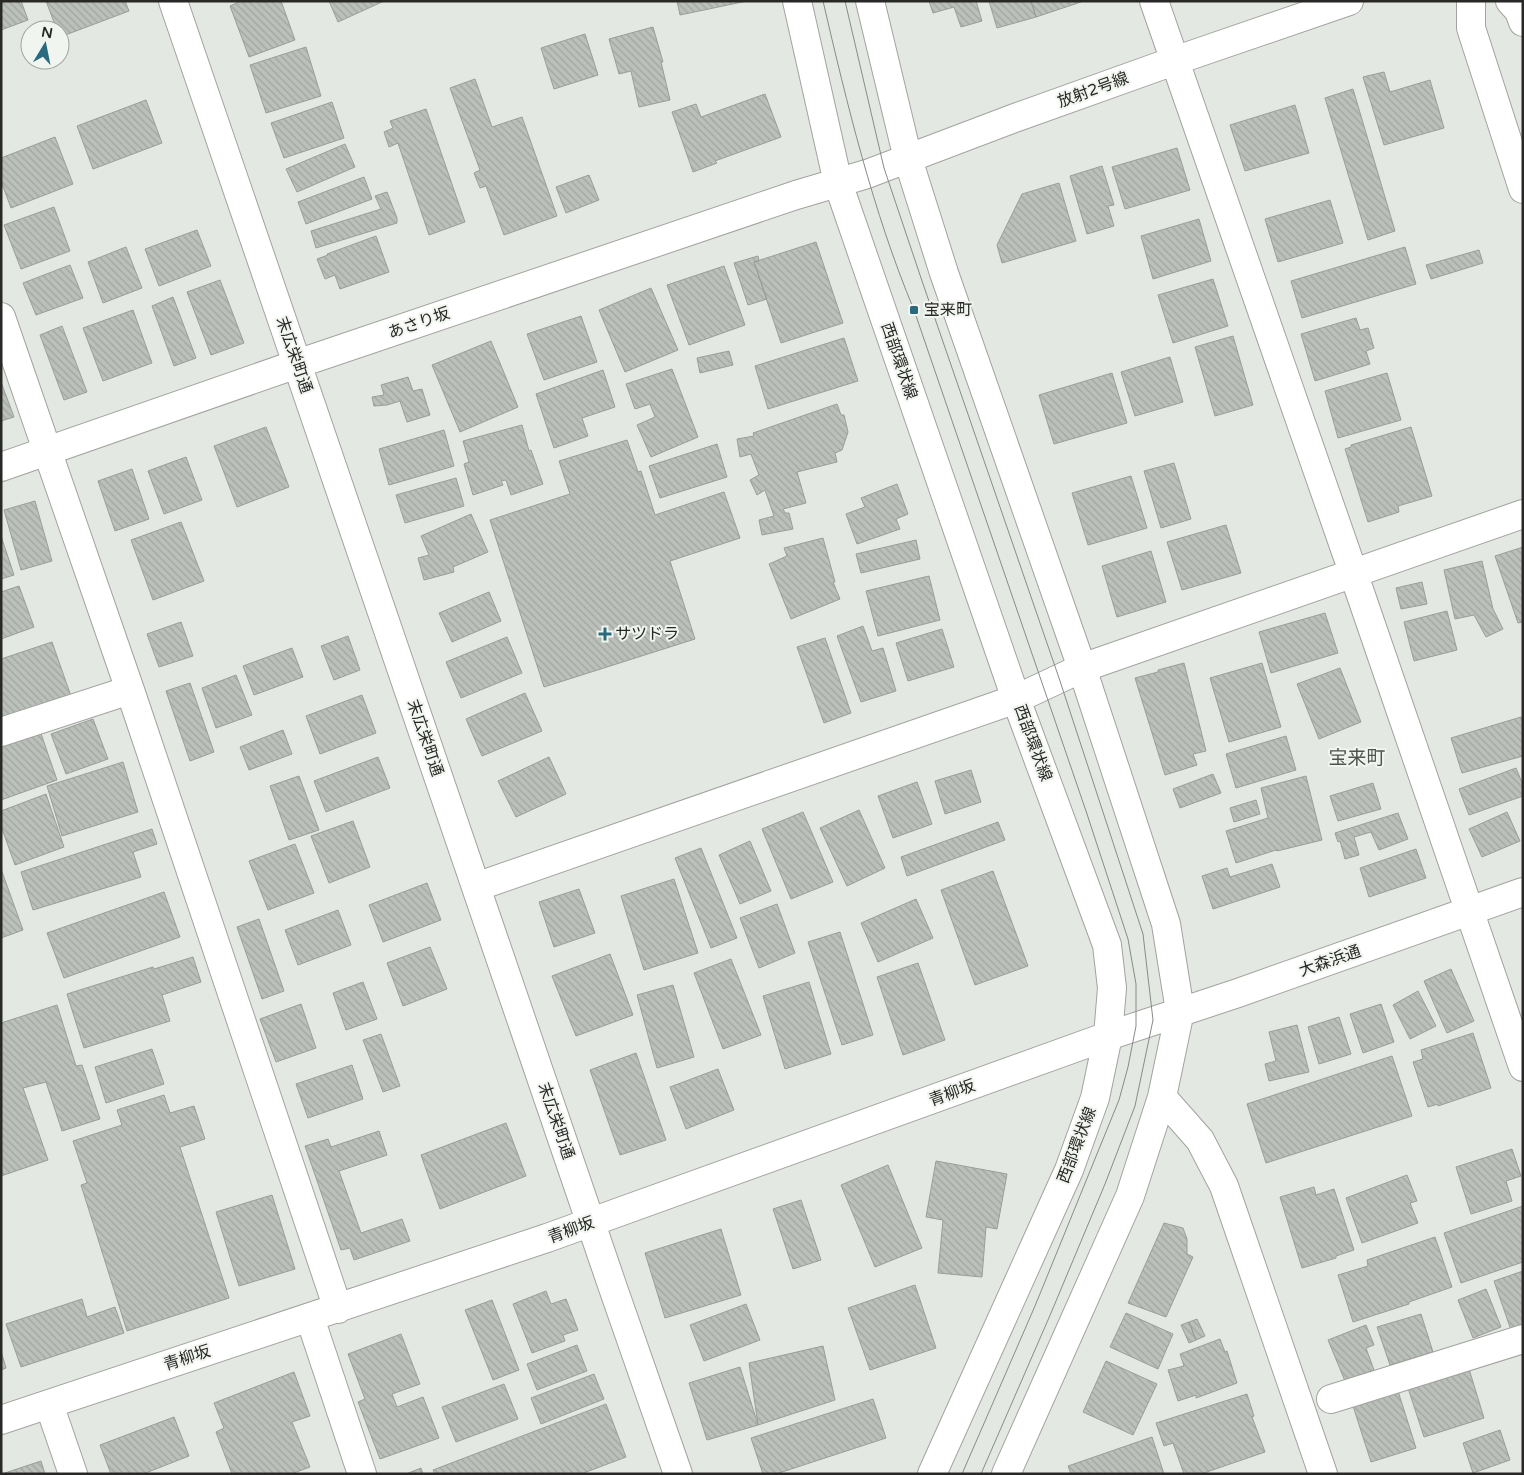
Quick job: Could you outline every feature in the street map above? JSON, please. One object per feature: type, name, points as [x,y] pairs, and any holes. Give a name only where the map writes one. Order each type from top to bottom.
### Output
[{"type":"street","name":"末広栄町通","points":[[173,1],[678,1474]]},
{"type":"street","name":"西部環状線","points":[[797,1],[838,183],[1016,699],[1107,945],[1112,988],[1108,1036],[1095,1098],[1069,1170],[932,1474]]},
{"type":"street","points":[[870,1],[908,159],[944,273],[1082,668],[1166,924],[1180,1011],[1162,1097],[1130,1196],[1006,1474]]},
{"type":"street","points":[[1154,1],[1523,1067]]},
{"type":"street","name":"放射2号線","points":[[838,183],[1174,61],[1349,1]]},
{"type":"street","points":[[1472,1],[1471,28],[1523,189]]},
{"type":"street","points":[[1510,1],[1519,11],[1523,22]]},
{"type":"street","name":"あさり坂","points":[[1,467],[777,201],[838,183]]},
{"type":"street","points":[[1,317],[130,690],[338,1309]]},
{"type":"street","points":[[476,887],[1016,699],[1082,668],[1523,514]]},
{"type":"street","points":[[1,732],[130,690]]},
{"type":"street","name":"大森浜通","points":[[1136,1026],[1238,993],[1523,892]]},
{"type":"street","name":"青柳坂","points":[[1,1420],[338,1309],[591,1222],[1136,1026]]},
{"type":"street","points":[[1162,1097],[1200,1140],[1224,1186],[1323,1474]]},
{"type":"street","points":[[310,1318],[362,1474]]},
{"type":"street","points":[[1331,1399],[1523,1339]]},
{"type":"street","points":[[49,1404],[73,1474]]},
{"type":"building","points":[[1,1],[21,1],[28,20],[20,20],[20,23],[1,30]]},
{"type":"building","points":[[46,1],[125,1],[129,11],[70,33],[70,20],[53,20]]},
{"type":"building","points":[[241,1],[281,1],[295,40],[249,57],[230,6]]},
{"type":"building","points":[[329,1],[384,1],[338,22]]},
{"type":"building","points":[[677,1],[747,1],[680,15]]},
{"type":"building","points":[[929,1],[976,1],[982,21],[961,27],[954,7],[933,13]]},
{"type":"building","points":[[989,1],[1031,1],[1036,17],[997,28]]},
{"type":"building","points":[[1031,1],[1081,1],[1081,2],[1036,17]]},
{"type":"building","points":[[653,27],[663,62],[661,62],[670,100],[639,107],[631,71],[619,74],[609,39]]},
{"type":"building","points":[[585,34],[598,75],[554,89],[541,48]]},
{"type":"building","points":[[306,47],[321,96],[266,113],[250,65]]},
{"type":"building","points":[[1384,72],[1390,92],[1430,80],[1444,128],[1384,145],[1363,77]]},
{"type":"building","points":[[475,79],[492,127],[522,117],[557,216],[504,235],[486,186],[480,188],[474,173],[480,170],[450,88]]},
{"type":"building","points":[[1353,89],[1395,231],[1368,240],[1325,98]]},
{"type":"building","points":[[765,94],[781,137],[715,161],[717,163],[693,172],[672,112],[696,104],[701,117]]},
{"type":"building","points":[[146,100],[162,143],[93,169],[77,126]]},
{"type":"building","points":[[332,102],[344,138],[284,158],[271,123]]},
{"type":"building","points":[[1295,105],[1309,153],[1245,171],[1230,125]]},
{"type":"building","points":[[426,109],[465,222],[429,235],[398,143],[389,147],[384,132],[393,128],[390,121]]},
{"type":"building","points":[[55,137],[73,184],[11,208],[1,181],[1,158]]},
{"type":"building","points":[[345,144],[355,167],[297,192],[286,169]]},
{"type":"building","points":[[1177,148],[1190,190],[1125,209],[1112,167]]},
{"type":"building","points":[[1102,166],[1114,205],[1108,206],[1114,226],[1087,234],[1070,176]]},
{"type":"building","points":[[589,175],[599,200],[566,213],[556,187]]},
{"type":"building","points":[[364,177],[372,199],[306,224],[298,202]]},
{"type":"building","points":[[1059,183],[1076,241],[1002,263],[997,245],[1022,194]]},
{"type":"building","points":[[387,192],[397,218],[397,223],[316,248],[311,231],[381,209],[375,196]]},
{"type":"building","points":[[1330,200],[1343,243],[1278,262],[1265,219]]},
{"type":"building","points":[[54,207],[70,251],[21,269],[4,225]]},
{"type":"building","points":[[1199,219],[1211,261],[1153,279],[1141,236]]},
{"type":"building","points":[[197,230],[211,266],[159,286],[145,249]]},
{"type":"building","points":[[376,236],[389,272],[340,289],[335,275],[325,279],[317,259]]},
{"type":"building","points":[[816,242],[843,323],[781,343],[754,262]]},
{"type":"building","points":[[126,247],[142,288],[103,303],[88,262]]},
{"type":"building","points":[[1405,247],[1416,284],[1302,318],[1291,281]]},
{"type":"building","points":[[1479,250],[1483,263],[1431,279],[1426,265]]},
{"type":"building","points":[[758,256],[759,261],[754,262],[767,299],[748,305],[734,263]]},
{"type":"building","points":[[70,265],[83,298],[36,315],[23,283]]},
{"type":"building","points":[[724,266],[745,325],[689,345],[667,285]]},
{"type":"building","points":[[1213,279],[1228,326],[1173,343],[1158,295]]},
{"type":"building","points":[[220,280],[244,343],[211,355],[187,292]]},
{"type":"building","points":[[651,288],[678,350],[625,372],[599,310]]},
{"type":"building","points":[[173,297],[196,358],[174,366],[152,306]]},
{"type":"building","points":[[133,310],[152,363],[103,381],[83,328]]},
{"type":"building","points":[[581,316],[597,362],[544,380],[527,334]]},
{"type":"building","points":[[1356,318],[1360,330],[1368,328],[1374,348],[1366,351],[1370,364],[1315,381],[1301,334]]},
{"type":"building","points":[[62,326],[87,392],[64,400],[40,335]]},
{"type":"building","points":[[1233,336],[1253,405],[1215,416],[1195,347]]},
{"type":"building","points":[[844,338],[858,381],[768,409],[755,366]]},
{"type":"building","points":[[491,341],[518,407],[460,432],[432,365]]},
{"type":"building","points":[[729,351],[733,365],[700,373],[697,358]]},
{"type":"building","points":[[1170,357],[1183,402],[1135,416],[1121,372]]},
{"type":"building","points":[[672,369],[698,437],[651,457],[637,425],[655,417],[650,404],[635,409],[626,384]]},
{"type":"building","points":[[603,370],[615,407],[582,418],[588,436],[554,448],[536,394]]},
{"type":"building","points":[[1112,373],[1127,423],[1054,444],[1039,395]]},
{"type":"building","points":[[1387,373],[1401,420],[1338,438],[1325,391]]},
{"type":"building","points":[[408,377],[413,391],[422,389],[430,415],[407,422],[400,401],[374,406],[372,397],[384,395],[381,385]]},
{"type":"building","points":[[1,382],[14,417],[1,421]]},
{"type":"building","points":[[837,404],[841,415],[844,415],[848,432],[842,450],[835,453],[837,462],[797,472],[806,503],[783,509],[785,513],[789,513],[793,529],[762,535],[759,520],[774,516],[765,490],[757,495],[750,480],[759,475],[751,454],[740,457],[737,439],[754,436],[753,433]]},
{"type":"building","points":[[522,425],[529,451],[531,450],[543,484],[511,495],[506,480],[501,481],[503,485],[473,495],[464,464],[469,462],[463,441]]},
{"type":"building","points":[[266,427],[289,487],[237,507],[214,446]]},
{"type":"building","points":[[1411,427],[1432,496],[1398,506],[1399,512],[1368,522],[1345,449],[1351,447],[1351,445]]},
{"type":"building","points":[[444,430],[454,466],[389,485],[379,449]]},
{"type":"building","points":[[627,440],[638,472],[641,471],[655,515],[724,492],[740,538],[670,561],[695,639],[544,687],[490,520],[570,494],[559,461]]},
{"type":"building","points":[[717,444],[727,477],[660,498],[649,466]]},
{"type":"building","points":[[186,457],[202,500],[164,514],[148,471]]},
{"type":"building","points":[[1174,463],[1191,519],[1161,528],[1144,471]]},
{"type":"building","points":[[132,469],[149,519],[115,531],[98,481]]},
{"type":"building","points":[[1131,476],[1147,528],[1088,545],[1072,493]]},
{"type":"building","points":[[456,478],[464,506],[405,523],[396,495]]},
{"type":"building","points":[[897,484],[908,514],[896,519],[900,529],[857,544],[846,514],[865,507],[861,498]]},
{"type":"building","points":[[35,501],[52,561],[21,570],[4,510]]},
{"type":"building","points":[[471,514],[488,552],[453,567],[454,572],[424,580],[418,558],[429,555],[421,536]]},
{"type":"building","points":[[181,522],[204,581],[153,600],[131,540]]},
{"type":"building","points":[[1226,525],[1241,573],[1182,590],[1167,542]]},
{"type":"building","points":[[1,536],[14,575],[1,579]]},
{"type":"building","points":[[823,538],[835,582],[833,582],[840,599],[791,619],[769,564],[787,556],[784,548]]},
{"type":"building","points":[[916,540],[920,559],[861,573],[856,554]]},
{"type":"building","points":[[1523,547],[1523,622],[1518,623],[1495,556]]},
{"type":"building","points":[[1151,551],[1166,602],[1117,617],[1102,566]]},
{"type":"building","points":[[1482,561],[1493,609],[1503,629],[1486,637],[1474,615],[1455,619],[1444,570]]},
{"type":"building","points":[[929,576],[940,620],[878,636],[866,591]]},
{"type":"building","points":[[1422,582],[1427,604],[1401,609],[1396,588]]},
{"type":"building","points":[[19,586],[34,627],[1,639],[1,592]]},
{"type":"building","points":[[489,592],[501,621],[452,642],[439,613]]},
{"type":"building","points":[[1447,611],[1457,650],[1414,661],[1404,622]]},
{"type":"building","points":[[1325,613],[1338,653],[1271,673],[1259,632]]},
{"type":"building","points":[[181,622],[193,656],[159,667],[147,634]]},
{"type":"building","points":[[863,626],[872,651],[883,648],[896,691],[861,702],[837,636]]},
{"type":"building","points":[[942,629],[954,667],[908,681],[896,643]]},
{"type":"building","points":[[348,636],[360,670],[334,680],[321,646]]},
{"type":"building","points":[[507,637],[522,673],[461,698],[446,662]]},
{"type":"building","points":[[825,638],[851,713],[824,723],[797,647]]},
{"type":"building","points":[[52,642],[72,699],[1,723],[1,659]]},
{"type":"building","points":[[292,648],[303,677],[254,695],[243,666]]},
{"type":"building","points":[[1184,663],[1206,751],[1193,754],[1197,765],[1165,775],[1135,678]]},
{"type":"building","points":[[1262,663],[1281,727],[1229,742],[1210,678]]},
{"type":"building","points":[[1340,668],[1361,722],[1319,739],[1297,684]]},
{"type":"building","points":[[236,675],[252,715],[216,728],[202,688]]},
{"type":"building","points":[[190,683],[214,752],[190,761],[166,691]]},
{"type":"building","points":[[525,693],[542,731],[482,756],[466,719]]},
{"type":"building","points":[[362,695],[376,733],[320,754],[306,716]]},
{"type":"building","points":[[1521,717],[1523,725],[1523,756],[1462,773],[1451,738]]},
{"type":"building","points":[[93,719],[108,759],[66,774],[51,734]]},
{"type":"building","points":[[39,728],[57,780],[1,800],[1,741]]},
{"type":"building","points":[[283,730],[292,754],[249,770],[240,747]]},
{"type":"building","points":[[1286,736],[1296,770],[1236,788],[1226,754]]},
{"type":"building","points":[[378,757],[390,788],[326,812],[314,781]]},
{"type":"building","points":[[549,757],[566,794],[516,817],[498,781]]},
{"type":"building","points":[[123,762],[138,812],[62,836],[47,786]]},
{"type":"building","points":[[1516,768],[1523,785],[1523,796],[1469,815],[1459,789]]},
{"type":"building","points":[[971,770],[981,802],[945,814],[935,781]]},
{"type":"building","points":[[1213,774],[1221,793],[1180,808],[1173,789]]},
{"type":"building","points":[[299,776],[319,830],[289,840],[270,786]]},
{"type":"building","points":[[1306,776],[1322,840],[1276,850],[1236,863],[1226,831],[1268,818],[1261,788]]},
{"type":"building","points":[[917,782],[932,824],[893,838],[878,796]]},
{"type":"building","points":[[1373,783],[1381,809],[1338,821],[1330,796]]},
{"type":"building","points":[[46,794],[64,847],[15,865],[1,826],[1,811]]},
{"type":"building","points":[[1256,800],[1260,814],[1234,822],[1230,808]]},
{"type":"building","points":[[859,810],[885,868],[847,886],[820,828]]},
{"type":"building","points":[[803,812],[833,882],[791,899],[762,829]]},
{"type":"building","points":[[1507,812],[1520,841],[1482,857],[1469,829]]},
{"type":"building","points":[[1398,813],[1408,839],[1379,850],[1371,832],[1354,837],[1359,855],[1345,859],[1340,841],[1338,842],[1335,833]]},
{"type":"building","points":[[353,821],[370,867],[329,883],[311,836]]},
{"type":"building","points":[[998,822],[1005,840],[907,876],[901,857]]},
{"type":"building","points":[[152,829],[157,844],[133,852],[141,877],[33,910],[21,872]]},
{"type":"building","points":[[750,841],[771,891],[740,904],[719,855]]},
{"type":"building","points":[[295,844],[314,893],[268,910],[249,861]]},
{"type":"building","points":[[701,848],[737,938],[711,948],[675,858]]},
{"type":"building","points":[[1416,849],[1426,878],[1369,897],[1360,868]]},
{"type":"building","points":[[1272,864],[1280,887],[1213,909],[1202,876],[1227,868],[1230,877]]},
{"type":"building","points":[[1,869],[23,930],[1,938]]},
{"type":"building","points":[[993,871],[1028,966],[975,985],[941,890]]},
{"type":"building","points":[[674,879],[698,953],[644,970],[621,896]]},
{"type":"building","points":[[427,883],[441,920],[383,942],[369,905]]},
{"type":"building","points":[[579,889],[595,933],[554,947],[539,902]]},
{"type":"building","points":[[164,892],[180,937],[64,978],[47,933]]},
{"type":"building","points":[[916,899],[933,938],[878,962],[861,923]]},
{"type":"building","points":[[777,904],[795,953],[759,968],[740,918]]},
{"type":"building","points":[[338,910],[351,945],[298,965],[285,930]]},
{"type":"building","points":[[259,919],[284,991],[262,999],[237,927]]},
{"type":"building","points":[[840,932],[873,1035],[842,1045],[808,942]]},
{"type":"building","points":[[430,947],[447,989],[403,1006],[387,963]]},
{"type":"building","points":[[610,954],[633,1015],[576,1036],[552,976]]},
{"type":"building","points":[[193,957],[201,982],[162,995],[170,1021],[84,1048],[67,994],[153,967],[154,969]]},
{"type":"building","points":[[731,959],[761,1035],[723,1049],[694,973]]},
{"type":"building","points":[[918,963],[945,1040],[903,1055],[877,977]]},
{"type":"building","points":[[1451,969],[1474,1021],[1447,1033],[1424,981]]},
{"type":"building","points":[[363,982],[377,1019],[346,1030],[333,993]]},
{"type":"building","points":[[809,982],[831,1054],[785,1069],[763,996]]},
{"type":"building","points":[[673,985],[694,1057],[657,1068],[637,995]]},
{"type":"building","points":[[1418,991],[1436,1026],[1410,1039],[1393,1005]]},
{"type":"building","points":[[301,1004],[316,1048],[276,1062],[260,1019]]},
{"type":"building","points":[[1381,1004],[1394,1042],[1363,1053],[1350,1014]]},
{"type":"building","points":[[57,1005],[76,1066],[82,1065],[100,1119],[62,1131],[46,1082],[23,1088],[48,1160],[1,1176],[1,1023]]},
{"type":"building","points":[[1339,1017],[1351,1054],[1319,1064],[1308,1027]]},
{"type":"building","points":[[1297,1025],[1309,1072],[1269,1081],[1265,1064],[1276,1061],[1269,1032]]},
{"type":"building","points":[[1473,1033],[1491,1088],[1438,1106],[1438,1104],[1428,1107],[1413,1062],[1423,1059],[1421,1050]]},
{"type":"building","points":[[381,1034],[400,1086],[383,1092],[363,1040]]},
{"type":"building","points":[[152,1049],[164,1084],[106,1103],[95,1067]]},
{"type":"building","points":[[636,1053],[666,1140],[620,1155],[590,1070]]},
{"type":"building","points":[[1392,1056],[1412,1116],[1266,1163],[1247,1104]]},
{"type":"building","points":[[352,1065],[363,1099],[308,1118],[296,1084]]},
{"type":"building","points":[[718,1069],[734,1110],[686,1129],[670,1087]]},
{"type":"building","points":[[164,1095],[170,1113],[194,1106],[205,1139],[180,1147],[229,1298],[127,1331],[81,1185],[87,1183],[73,1141],[122,1125],[117,1110]]},
{"type":"building","points":[[506,1123],[526,1176],[440,1209],[421,1155]]},
{"type":"building","points":[[379,1131],[387,1155],[339,1171],[361,1233],[402,1219],[410,1241],[354,1260],[350,1248],[341,1250],[305,1146],[328,1139],[331,1147]]},
{"type":"building","points":[[1512,1149],[1521,1176],[1506,1181],[1512,1201],[1471,1214],[1456,1167]]},
{"type":"building","points":[[936,1161],[1007,1174],[997,1229],[986,1227],[982,1277],[938,1273],[943,1220],[926,1217]]},
{"type":"building","points":[[888,1165],[922,1248],[875,1267],[841,1185]]},
{"type":"building","points":[[1407,1175],[1417,1201],[1410,1203],[1418,1223],[1362,1243],[1346,1198]]},
{"type":"building","points":[[1314,1187],[1316,1195],[1334,1189],[1354,1250],[1336,1256],[1336,1258],[1302,1268],[1280,1197]]},
{"type":"building","points":[[272,1195],[295,1269],[239,1286],[216,1212]]},
{"type":"building","points":[[801,1200],[821,1260],[793,1269],[773,1209]]},
{"type":"building","points":[[1523,1206],[1523,1262],[1461,1283],[1444,1233]]},
{"type":"building","points":[[1164,1223],[1183,1228],[1187,1239],[1187,1254],[1193,1257],[1166,1317],[1128,1303]]},
{"type":"building","points":[[721,1229],[741,1295],[665,1318],[645,1253]]},
{"type":"building","points":[[1435,1237],[1452,1287],[1409,1302],[1409,1304],[1353,1322],[1338,1275],[1368,1266],[1367,1260]]},
{"type":"building","points":[[1523,1271],[1523,1325],[1511,1330],[1494,1281]]},
{"type":"building","points":[[915,1285],[936,1348],[870,1370],[848,1308]]},
{"type":"building","points":[[1486,1289],[1501,1327],[1473,1338],[1458,1300]]},
{"type":"building","points":[[546,1291],[551,1304],[566,1299],[578,1330],[563,1335],[565,1341],[532,1353],[513,1304]]},
{"type":"building","points":[[82,1299],[87,1317],[115,1307],[124,1333],[21,1367],[6,1324]]},
{"type":"building","points":[[492,1300],[519,1370],[493,1380],[465,1310]]},
{"type":"building","points":[[746,1304],[760,1340],[704,1361],[690,1325]]},
{"type":"building","points":[[1126,1313],[1173,1334],[1158,1369],[1110,1347]]},
{"type":"building","points":[[1421,1314],[1433,1352],[1390,1365],[1377,1327]]},
{"type":"building","points":[[1197,1319],[1205,1336],[1196,1340],[1189,1322]]},
{"type":"building","points":[[1189,1322],[1196,1340],[1189,1343],[1181,1325]]},
{"type":"building","points":[[1366,1325],[1374,1345],[1366,1348],[1374,1370],[1345,1381],[1328,1340]]},
{"type":"building","points":[[401,1334],[420,1384],[392,1394],[397,1407],[423,1397],[439,1438],[380,1459],[358,1402],[365,1399],[348,1354]]},
{"type":"building","points":[[1220,1339],[1225,1352],[1227,1351],[1237,1383],[1196,1398],[1196,1395],[1178,1401],[1168,1370],[1184,1366],[1180,1354]]},
{"type":"building","points":[[577,1345],[587,1371],[537,1390],[527,1364]]},
{"type":"building","points":[[823,1346],[835,1400],[758,1425],[749,1363]]},
{"type":"building","points":[[1,1351],[6,1368],[1,1370]]},
{"type":"building","points":[[1106,1361],[1157,1384],[1133,1435],[1083,1412]]},
{"type":"building","points":[[740,1367],[758,1425],[707,1440],[689,1383]]},
{"type":"building","points":[[1469,1369],[1484,1418],[1424,1437],[1408,1388]]},
{"type":"building","points":[[294,1372],[310,1416],[292,1422],[310,1467],[291,1474],[232,1474],[216,1432],[224,1428],[214,1403]]},
{"type":"building","points":[[594,1374],[604,1399],[541,1424],[531,1398]]},
{"type":"building","points":[[504,1384],[518,1419],[456,1442],[442,1407]]},
{"type":"building","points":[[1398,1391],[1416,1448],[1371,1462],[1353,1406]]},
{"type":"building","points":[[1247,1394],[1254,1416],[1252,1417],[1265,1452],[1201,1474],[1184,1474],[1173,1443],[1164,1446],[1156,1423]]},
{"type":"building","points":[[873,1399],[886,1438],[776,1474],[763,1474],[751,1438]]},
{"type":"building","points":[[606,1404],[626,1457],[581,1474],[435,1474],[433,1470]]},
{"type":"building","points":[[174,1417],[189,1456],[143,1474],[111,1474],[100,1445]]},
{"type":"building","points":[[1500,1430],[1510,1460],[1473,1473],[1463,1443]]},
{"type":"building","points":[[1152,1437],[1164,1474],[1071,1474],[1068,1466]]},
{"type":"building","points":[[41,1461],[45,1474],[2,1474]]},
{"type":"building","points":[[421,1468],[423,1474],[406,1474]]},
{"type":"tram line","points":[[823,1],[862,157],[886,235],[914,310],[1086,811],[1128,939],[1136,984],[1136,1026],[1119,1100],[1035,1306],[962,1474]]},
{"type":"tram line","points":[[845,1],[884,168],[1059,678],[1143,934],[1153,1020],[1135,1106],[1105,1184],[981,1474]]},
{"type":"place","name":"宝来町","points":[[914,310]]},
{"type":"place","name":"サツドラ","points":[[605,634]]},
{"type":"district","name":"宝来町","points":[[1357,758]]}]
